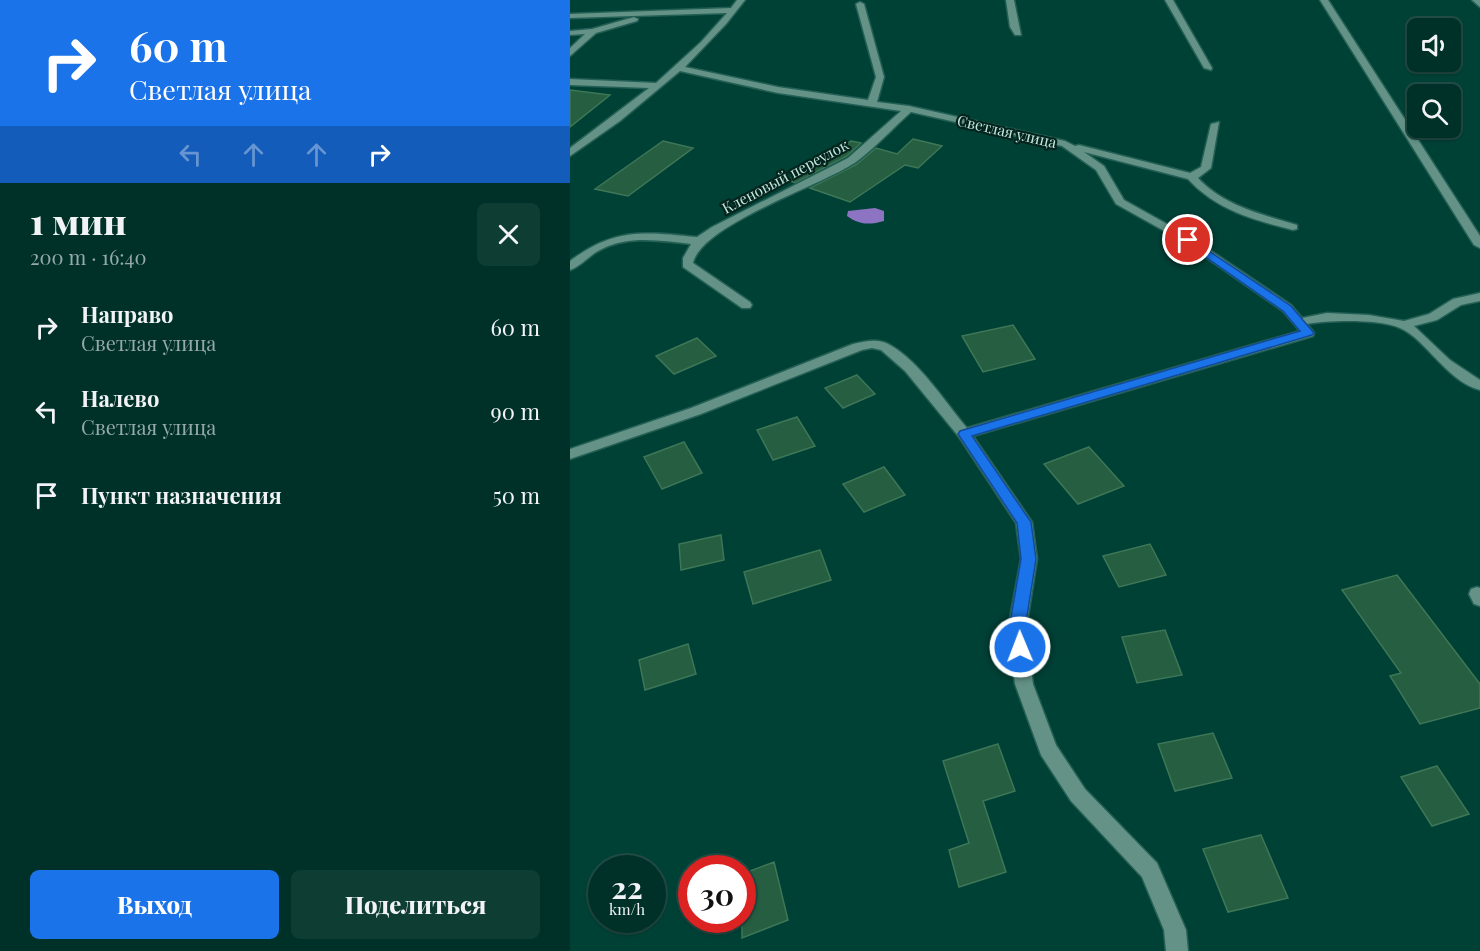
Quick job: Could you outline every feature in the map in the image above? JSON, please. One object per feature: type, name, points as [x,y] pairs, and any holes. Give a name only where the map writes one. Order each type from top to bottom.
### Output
[{"type":"street","points":[[570,153],[679,68],[719,29],[741,0]]},
{"type":"street","points":[[1010,0],[1014,27],[1018,33]]},
{"type":"street","points":[[1169,0],[1208,68]]},
{"type":"street","points":[[1324,0],[1480,245]]},
{"type":"street","points":[[1476,0],[1480,5]]},
{"type":"street","points":[[860,4],[880,77],[872,103]]},
{"type":"street","points":[[570,16],[733,10]]},
{"type":"street","points":[[570,33],[593,31],[660,12]]},
{"type":"street","points":[[570,53],[593,31]]},
{"type":"street","name":"Светлая улица","points":[[679,68],[778,90],[909,109],[1065,144],[1100,168],[1120,202],[1188,240],[1287,308],[1298,322]]},
{"type":"street","points":[[570,82],[656,86]]},
{"type":"street","name":"Кленовый переулок","points":[[698,241],[716,229],[852,160],[909,109]]},
{"type":"street","points":[[1192,177],[1206,168],[1216,124]]},
{"type":"street","points":[[1065,144],[1192,177],[1203,191],[1226,206],[1293,227]]},
{"type":"street","points":[[570,266],[595,247],[615,239],[638,236],[698,241],[689,254],[687,264],[746,304]]},
{"type":"street","points":[[1298,322],[1327,317],[1369,319],[1404,325],[1433,317],[1457,302],[1480,297]]},
{"type":"street","points":[[964,434],[1308,333],[1298,322]]},
{"type":"street","points":[[1404,325],[1423,339],[1445,363],[1480,386]]},
{"type":"street","points":[[570,454],[696,411],[798,370],[872,344],[885,347],[910,368],[964,434],[1024,522],[1029,559],[1017,629],[1024,684],[1048,749],[1078,795],[1150,870],[1175,930],[1177,951]]},
{"type":"shaded area","points":[[875,208],[884,211],[884,221],[865,223],[847,216],[848,211]]},
{"type":"building","points":[[570,90],[610,95],[570,127]]},
{"type":"building","points":[[913,139],[942,146],[918,168],[905,165],[850,202],[810,188],[857,164],[876,148],[897,154]]},
{"type":"building","points":[[663,141],[693,148],[628,196],[595,189]]},
{"type":"building","points":[[851,141],[861,143],[847,156],[795,183],[788,180]]},
{"type":"building","points":[[1013,325],[1035,359],[983,372],[962,336]]},
{"type":"building","points":[[697,338],[716,356],[674,374],[656,356]]},
{"type":"building","points":[[857,375],[875,394],[843,408],[825,388]]},
{"type":"building","points":[[797,417],[815,446],[773,460],[757,430]]},
{"type":"building","points":[[684,442],[702,473],[662,489],[644,457]]},
{"type":"building","points":[[1089,447],[1124,486],[1078,504],[1044,464]]},
{"type":"building","points":[[884,467],[905,495],[864,512],[843,484]]},
{"type":"building","points":[[721,535],[724,560],[681,570],[679,544]]},
{"type":"building","points":[[1150,544],[1166,575],[1119,587],[1103,556]]},
{"type":"building","points":[[820,550],[831,580],[753,604],[744,572]]},
{"type":"building","points":[[1397,575],[1480,684],[1480,708],[1420,724],[1390,676],[1401,673],[1342,590]]},
{"type":"building","points":[[1165,630],[1182,675],[1137,683],[1122,637]]},
{"type":"building","points":[[688,644],[696,674],[645,690],[639,660]]},
{"type":"building","points":[[1213,733],[1232,778],[1175,791],[1158,744]]},
{"type":"building","points":[[998,744],[1015,791],[983,801],[1006,872],[959,887],[949,850],[969,843],[943,761]]},
{"type":"building","points":[[1437,766],[1469,814],[1432,826],[1401,777]]},
{"type":"building","points":[[1261,835],[1288,898],[1228,912],[1203,849]]},
{"type":"building","points":[[774,862],[788,920],[756,933],[756,869]]},
{"type":"building","points":[[742,933],[755,933],[742,938]]},
{"type":"route","points":[[1020,647],[1017,629],[1029,559],[1024,522],[964,434],[1308,333],[1287,308],[1188,240]]}]
